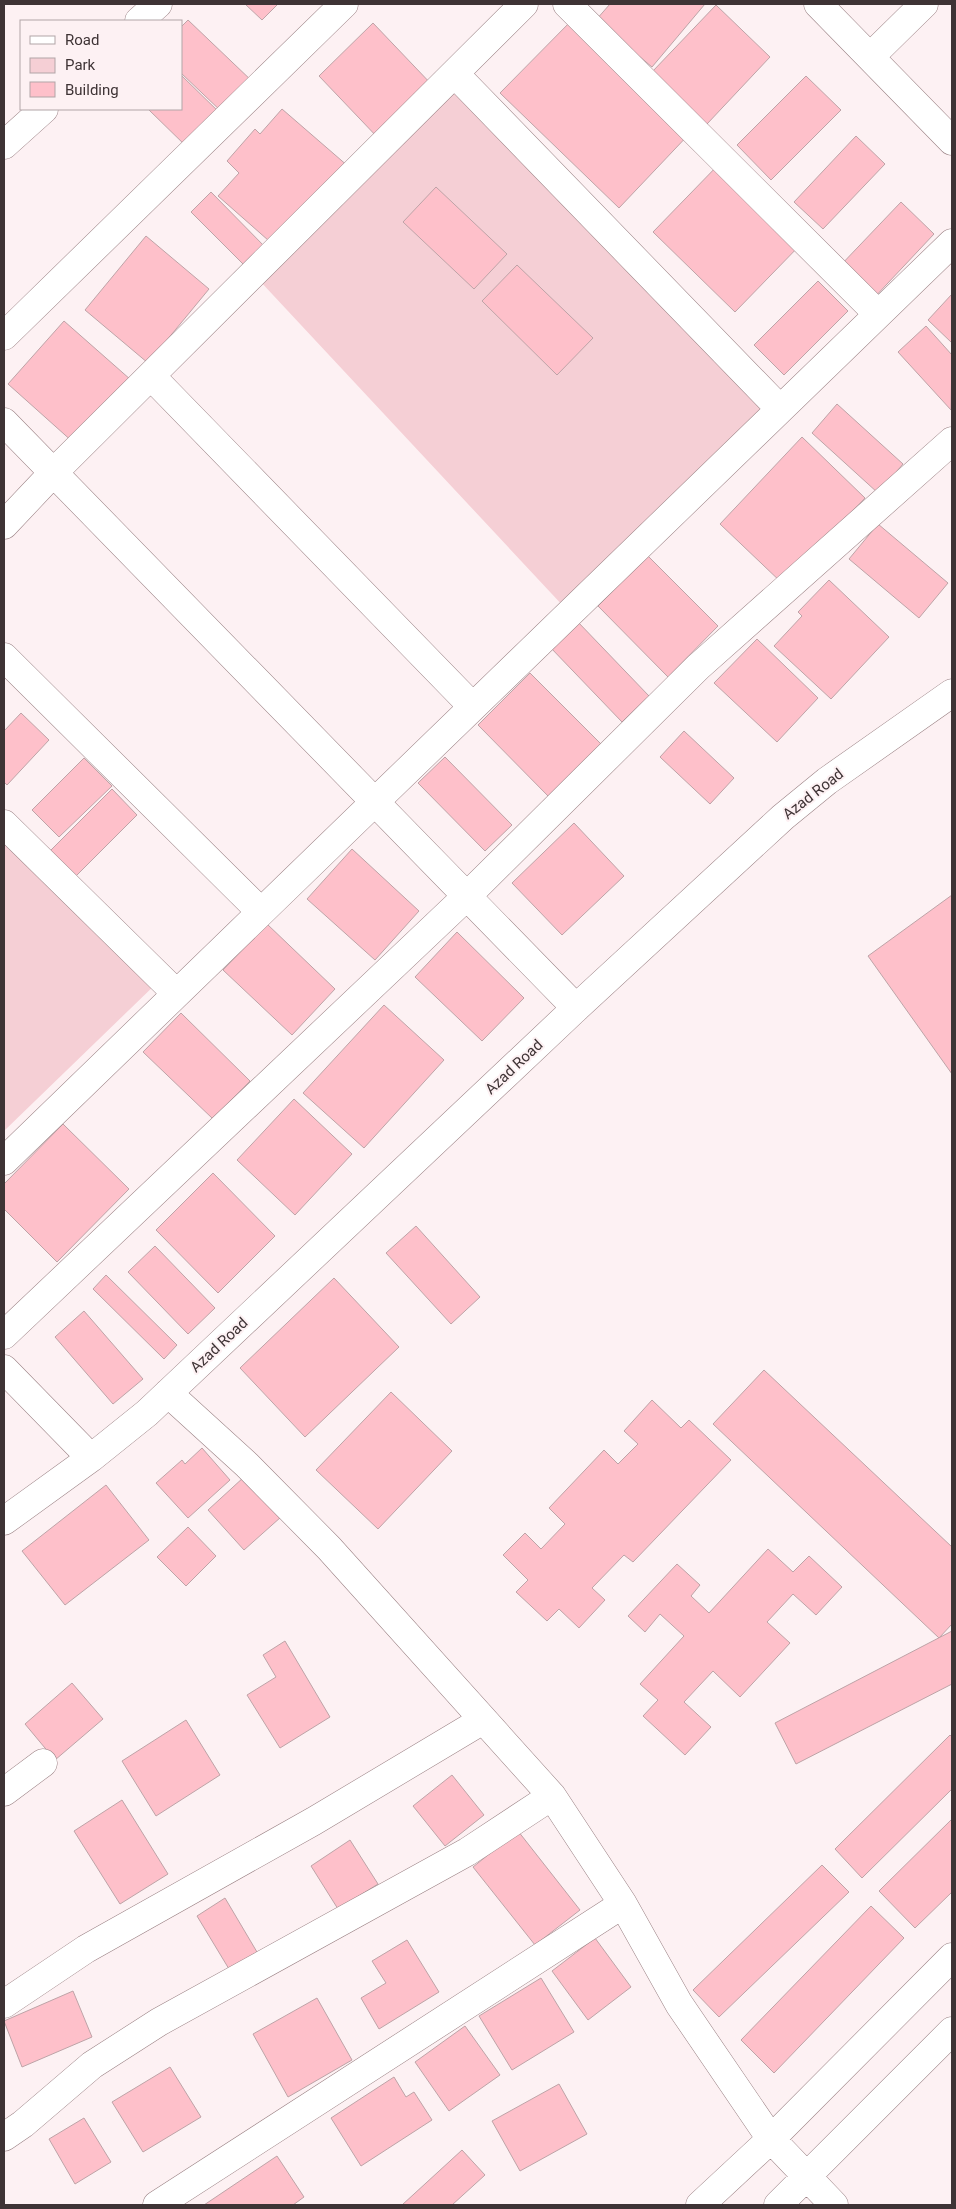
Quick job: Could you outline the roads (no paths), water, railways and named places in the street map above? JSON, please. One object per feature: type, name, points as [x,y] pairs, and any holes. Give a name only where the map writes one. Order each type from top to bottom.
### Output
[{"type":"street","points":[[139,20],[158,4]]},
{"type":"street","points":[[4,336],[344,4]]},
{"type":"street","points":[[4,525],[53,473],[524,4]]},
{"type":"street","points":[[567,4],[878,314]]},
{"type":"street","points":[[818,4],[952,142]]},
{"type":"street","points":[[870,57],[924,4]]},
{"type":"street","points":[[455,74],[780,409]]},
{"type":"street","points":[[4,145],[43,110]]},
{"type":"street","points":[[4,1161],[260,911],[375,803],[472,706],[952,243]]},
{"type":"street","points":[[151,376],[472,706]]},
{"type":"street","points":[[4,422],[576,1008]]},
{"type":"street","points":[[4,1335],[467,896],[698,667],[952,441]]},
{"type":"street","points":[[4,657],[260,911]]},
{"type":"street","name":"Azad Road","points":[[4,1521],[91,1458],[147,1413],[576,1008],[783,817],[827,781],[952,693]]},
{"type":"street","points":[[4,824],[176,993]]},
{"type":"street","points":[[4,1369],[91,1458]]},
{"type":"street","points":[[168,1393],[246,1465],[329,1548],[552,1796],[623,1904],[679,2004],[771,2139],[806,2178],[834,2205]]},
{"type":"street","points":[[4,2004],[86,1949],[314,1821],[483,1720]]},
{"type":"street","points":[[4,1792],[43,1763]]},
{"type":"street","points":[[4,2137],[23,2124],[92,2065],[160,2022],[467,1852],[552,1796]]},
{"type":"street","points":[[157,2205],[623,1904]]},
{"type":"street","points":[[700,2205],[771,2139],[952,1957]]},
{"type":"street","points":[[778,2205],[952,2030]]}]
